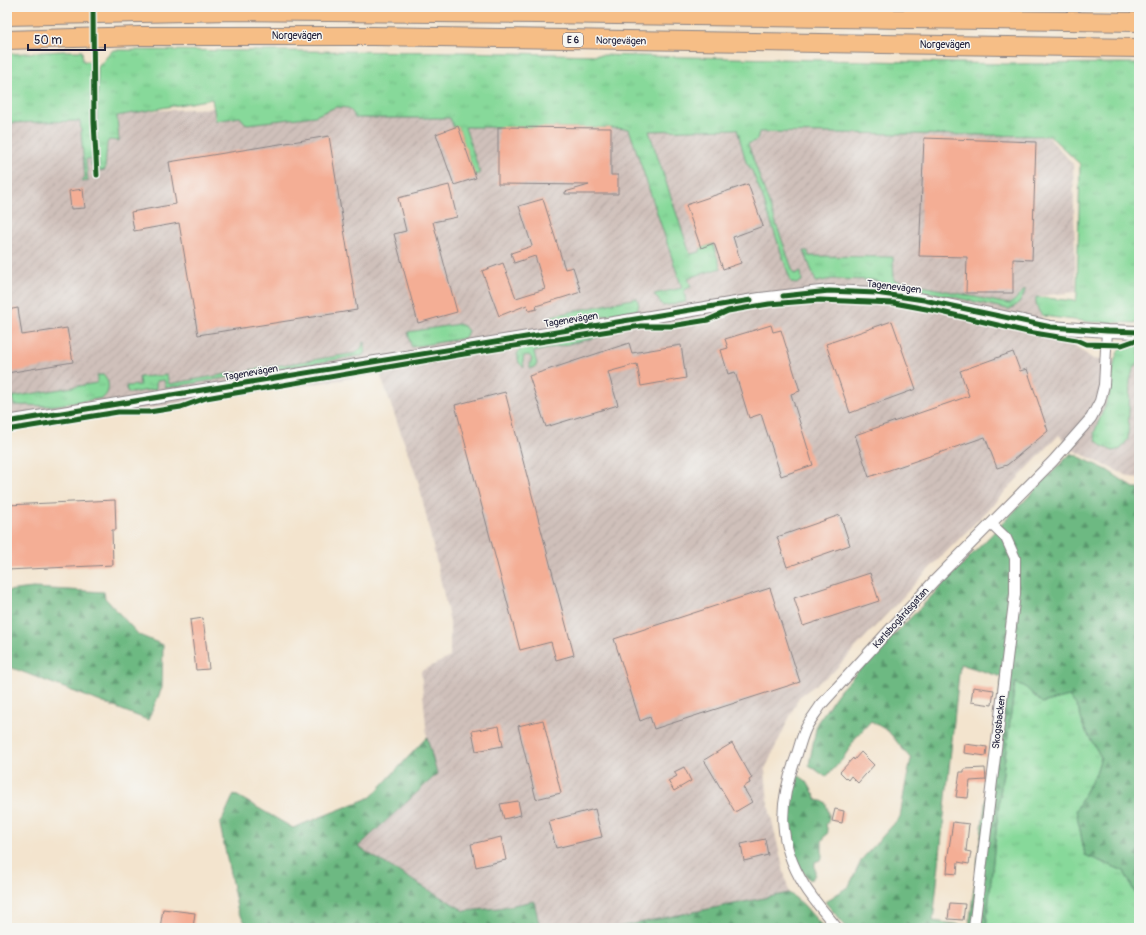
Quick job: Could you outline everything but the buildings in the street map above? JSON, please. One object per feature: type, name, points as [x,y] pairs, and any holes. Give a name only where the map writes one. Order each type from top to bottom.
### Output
[{"type":"highway","points":[[350,12],[411,7]]},
{"type":"highway","points":[[836,7],[870,19]]},
{"type":"highway","points":[[7,16],[230,11],[1139,22]]},
{"type":"highway","name":"Norgevägen","points":[[7,40],[141,36],[373,36],[861,45],[1139,48]]},
{"type":"street","name":"Tagenevägen","points":[[7,422],[753,300],[829,291],[876,293],[924,300],[1051,327],[1139,332]]},
{"type":"street","name":"Karlsbogårdsgatan","points":[[837,928],[804,886],[792,864],[786,844],[782,806],[787,781],[806,728],[821,705],[934,581],[1053,460],[1091,418],[1100,401],[1104,385],[1107,331]]},
{"type":"street","name":"Skogsbacken","points":[[974,928],[1015,594],[1016,558],[1006,538],[991,524]]},
{"type":"shaded area","points":[[445,98],[893,130],[1048,137],[1073,164],[1076,292],[1039,296],[1044,337],[1071,343],[1093,359],[1136,364],[1139,362],[1139,478],[1130,477],[1073,450],[1059,435],[984,514],[924,574],[833,672],[799,697],[765,769],[768,804],[789,893],[613,928],[540,928],[534,901],[498,908],[465,911],[358,847],[437,774],[427,737],[421,671],[450,657],[450,622],[419,484],[380,374],[7,430],[7,117]]},
{"type":"green space","points":[[113,50],[462,52],[1005,64],[1139,63],[1139,323],[1090,322],[1043,316],[1038,310],[1036,305],[1036,297],[1075,301],[1077,296],[1080,164],[1050,136],[759,132],[757,140],[748,144],[794,274],[801,272],[802,281],[796,284],[791,282],[762,196],[752,171],[746,162],[737,129],[649,131],[690,254],[700,252],[701,248],[713,244],[721,268],[688,278],[691,287],[684,290],[686,302],[663,306],[654,294],[682,288],[629,129],[465,127],[480,173],[475,176],[458,127],[454,128],[450,118],[355,118],[353,113],[348,108],[336,107],[315,116],[248,124],[245,123],[240,117],[216,121],[212,99],[117,116],[119,141],[109,140],[107,143],[105,170],[99,171],[97,136],[98,67]]},
{"type":"green space","points":[[82,51],[83,61],[91,62],[94,165],[91,166],[91,159],[86,159],[88,181],[82,182],[82,180],[85,179],[80,121],[7,123],[7,54]]},
{"type":"green space","points":[[804,251],[808,251],[809,256],[893,257],[894,280],[1009,304],[1025,289],[1025,291],[1019,303],[1008,309],[935,293],[902,288],[873,280],[832,279],[816,282]]},
{"type":"green space","points":[[637,298],[639,305],[637,310],[556,324],[553,323],[551,316]]},
{"type":"green space","points":[[459,324],[464,326],[468,331],[465,338],[411,346],[408,332]]},
{"type":"green space","points":[[599,335],[599,337],[534,352],[537,364],[535,367],[530,369],[532,359],[529,355],[524,356],[524,368],[519,363],[517,354],[522,347]]},
{"type":"green space","points":[[1139,341],[1139,362],[1133,370],[1130,381],[1128,439],[1121,449],[1113,451],[1102,446],[1096,440],[1094,433],[1109,396],[1115,359],[1118,352],[1123,347]]},
{"type":"green space","points":[[365,342],[365,352],[362,356],[262,372],[252,372],[250,370],[356,353]]},
{"type":"green space","points":[[238,372],[236,376],[166,388],[164,380],[156,381],[156,389],[130,393],[127,391],[126,386],[140,385],[139,377],[167,375],[169,384]]},
{"type":"green space","points":[[98,375],[104,375],[108,384],[107,393],[103,398],[51,406],[14,405],[12,397],[97,383]]},
{"type":"green space","points":[[1071,453],[1107,470],[1134,488],[1139,488],[1139,897],[1136,895],[1124,871],[1085,855],[1076,810],[1096,773],[1101,757],[1084,728],[1078,708],[1069,696],[1042,703],[1024,686],[1015,683],[999,802],[986,928],[847,928],[825,902],[849,886],[862,859],[900,817],[911,759],[888,731],[871,721],[857,736],[842,760],[826,777],[809,765],[817,723],[841,689]],"holes":[[[960,664],[1002,677],[969,926],[933,921]]]},
{"type":"green space","points":[[33,588],[104,592],[105,598],[139,635],[163,645],[162,688],[148,720],[7,666],[7,591]]},
{"type":"green space","points":[[1015,683],[1024,686],[1042,703],[1069,696],[1078,708],[1084,728],[1101,757],[1096,773],[1076,810],[1085,855],[1124,871],[1136,895],[1139,897],[1139,928],[986,928],[999,802]]},
{"type":"green space","points":[[427,737],[437,774],[358,847],[465,911],[498,908],[534,901],[540,928],[249,928],[238,912],[220,825],[234,794],[293,828],[371,797]]},
{"type":"green space","points":[[800,776],[809,785],[817,800],[825,802],[829,814],[829,819],[826,825],[828,832],[822,841],[822,858],[815,862],[815,874],[810,880],[801,870],[795,857],[787,831],[785,816],[794,779]]},
{"type":"green space","points":[[789,893],[803,904],[824,928],[613,928]]},
{"type":"cycle path","points":[[93,7],[94,122],[97,175]]},
{"type":"cycle path","points":[[783,296],[829,291],[876,293],[924,300],[1051,327],[1139,332]]},
{"type":"cycle path","points":[[7,422],[751,300]]},
{"type":"cycle path","points":[[7,430],[118,412],[149,412],[181,407],[206,398],[464,354],[641,326],[671,326],[708,320],[728,311],[769,304],[820,300],[894,303],[937,311],[1028,332],[1077,340],[1086,344],[1122,345],[1139,339]]}]
